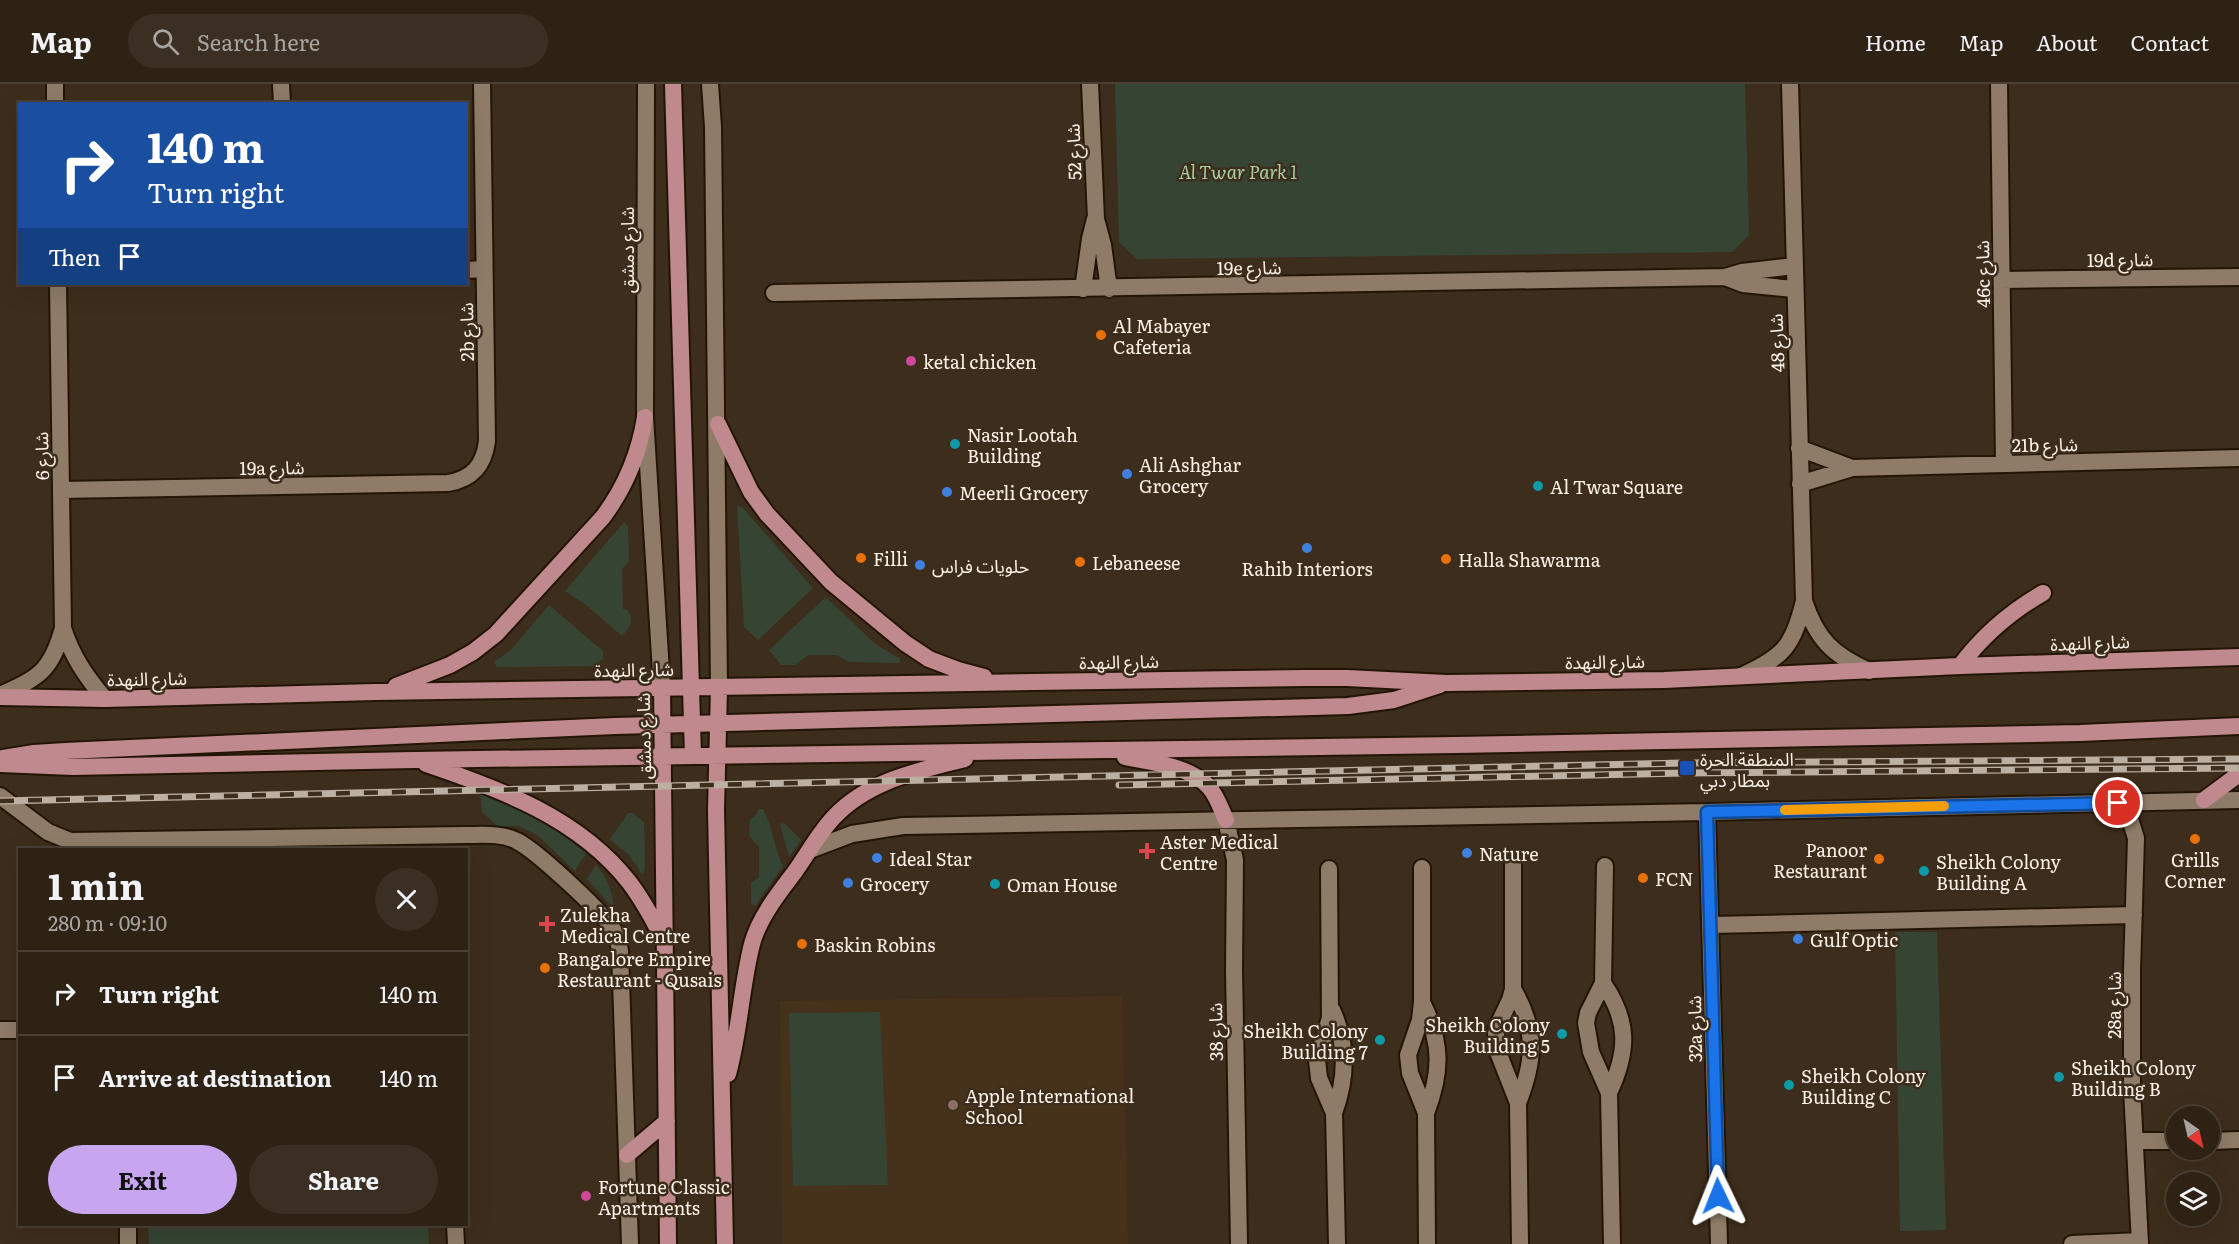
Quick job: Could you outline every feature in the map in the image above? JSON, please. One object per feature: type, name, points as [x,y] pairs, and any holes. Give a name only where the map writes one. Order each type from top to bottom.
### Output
[{"type":"main road","points":[[673,84],[693,688],[693,756]]},
{"type":"main road","points":[[375,692],[400,685],[450,665],[473,652],[496,634],[616,500],[636,460],[645,417]]},
{"type":"main road","points":[[718,424],[751,492],[766,514],[831,582],[904,642],[929,658],[958,670],[1005,683]]},
{"type":"main road","points":[[1960,666],[1998,624],[2043,593]]},
{"type":"main road","name":"شارع النهدة","points":[[0,696],[105,699],[375,692],[1347,678],[1446,683],[1664,680],[1960,666],[2239,657]]},
{"type":"main road","points":[[0,759],[44,752],[663,724],[1348,706],[1394,700],[1446,683]]},
{"type":"main road","name":"شارع دمشق","points":[[662,688],[668,1244]]},
{"type":"main road","points":[[719,688],[716,804],[725,1244]]},
{"type":"main road","points":[[0,764],[73,767],[664,756],[717,757],[2065,734],[2239,726]]},
{"type":"main road","points":[[1095,750],[1171,767],[1197,778],[1208,786],[1216,797],[1226,820]]},
{"type":"main road","points":[[723,1089],[735,1044],[753,942],[761,921],[834,818],[861,795],[878,785],[910,773],[996,752]]},
{"type":"main road","points":[[414,760],[517,798],[566,826],[615,865],[630,883],[666,946]]},
{"type":"main road","points":[[2204,800],[2239,774]]},
{"type":"main road","points":[[627,1155],[668,1121]]},
{"type":"street","points":[[55,84],[55,102]]},
{"type":"street","points":[[281,84],[282,102]]},
{"type":"street","name":"2b شارع","points":[[478,468],[484,459],[487,441],[482,84]]},
{"type":"street","name":"شارع دمشق","points":[[646,84],[645,417],[662,688]]},
{"type":"street","points":[[710,84],[713,127],[718,424],[719,688]]},
{"type":"street","name":"شارع 52","points":[[1090,84],[1096,219],[1103,245],[1109,289]]},
{"type":"street","name":"شارع 48","points":[[1790,84],[1804,601],[1820,638],[1834,652],[1869,671]]},
{"type":"street","name":"46c شارع","points":[[1999,84],[2004,464]]},
{"type":"street","name":"شارع 52","points":[[1083,290],[1089,247],[1096,219]]},
{"type":"street","name":"19e شارع","points":[[774,293],[1083,290],[1725,278],[1742,272],[1794,266]]},
{"type":"street","points":[[468,270],[484,269]]},
{"type":"street","name":"19d شارع","points":[[2002,280],[2239,277]]},
{"type":"street","name":"19e شارع","points":[[1725,278],[1743,284],[1794,289]]},
{"type":"street","name":"شارع 6","points":[[0,696],[21,685],[48,666],[57,651],[63,628],[58,285]]},
{"type":"street","name":"21b شارع","points":[[1799,448],[1852,468]]},
{"type":"street","name":"21b شارع","points":[[1800,484],[1852,468],[2239,458]]},
{"type":"street","name":"19a شارع","points":[[62,490],[448,483],[461,481],[478,468]]},
{"type":"street","name":"شارع 48","points":[[1741,676],[1776,658],[1787,646],[1795,632],[1804,601]]},
{"type":"street","name":"شارع 6","points":[[63,628],[70,649],[80,667],[105,699]]},
{"type":"street","points":[[0,796],[48,832],[70,841],[466,835],[495,835],[517,840],[573,886],[615,933],[620,951],[630,1244]]},
{"type":"street","points":[[810,850],[852,834],[895,826],[2238,800]]},
{"type":"street","name":"28a شارع","points":[[2118,803],[2130,819],[2136,838],[2132,989],[2140,1243]]},
{"type":"street","name":"28a شارع","points":[[2136,838],[2144,819],[2156,803]]},
{"type":"street","name":"32a شارع","points":[[1707,812],[1712,925],[1719,1244]]},
{"type":"street","name":"شارع 38","points":[[1226,820],[1235,860],[1234,970],[1239,1244]]},
{"type":"street","points":[[1513,864],[1513,989],[1496,1034],[1498,1052],[1518,1103],[1520,1244]]},
{"type":"street","points":[[1605,866],[1604,983],[1588,1013],[1586,1031],[1591,1052],[1609,1093],[1612,1244]]},
{"type":"street","points":[[1422,868],[1422,1002],[1420,1020],[1408,1055],[1410,1073],[1426,1113]]},
{"type":"street","points":[[1329,869],[1330,1007],[1328,1025],[1317,1060],[1319,1078],[1334,1113]]},
{"type":"street","points":[[1712,925],[2134,915]]},
{"type":"street","points":[[1604,983],[1618,1008],[1624,1038],[1620,1067],[1609,1093]]},
{"type":"street","points":[[1513,989],[1527,1016],[1532,1045],[1529,1074],[1518,1103]]},
{"type":"street","points":[[1422,1002],[1434,1029],[1438,1057],[1435,1086],[1426,1113],[1427,1244]]},
{"type":"street","points":[[1330,1007],[1341,1033],[1344,1060],[1342,1088],[1334,1113],[1337,1244]]},
{"type":"street","points":[[0,1030],[18,1029]]},
{"type":"street","points":[[2220,1141],[2239,1140]]},
{"type":"street","points":[[2135,1141],[2166,1141]]},
{"type":"street","points":[[128,1226],[128,1244]]},
{"type":"street","points":[[455,1226],[456,1244]]},
{"type":"street","points":[[2072,1244],[2140,1243]]},
{"type":"shaded area","name":"Apple International School","points":[[1122,996],[1128,1244],[783,1244],[780,1001]]},
{"type":"green space","name":"Al Twar Park 1","points":[[1115,84],[1745,84],[1749,235],[1732,252],[1137,259],[1119,242]]},
{"type":"green space","points":[[737,506],[742,507],[813,588],[758,640],[744,627]]},
{"type":"green space","points":[[624,522],[628,526],[629,561],[622,569],[623,609],[628,610],[631,621],[622,636],[586,605],[565,591]]},
{"type":"green space","points":[[826,597],[874,643],[900,659],[899,663],[849,662],[836,655],[808,655],[795,665],[781,665],[769,650]]},
{"type":"green space","points":[[549,605],[603,651],[603,659],[593,666],[497,667],[494,662],[511,650]]},
{"type":"green space","points":[[480,788],[535,817],[586,853],[575,871],[537,835],[518,826],[497,826],[482,812]]},
{"type":"green space","points":[[759,809],[763,809],[766,816],[783,866],[755,906],[751,904],[751,883],[759,877],[759,847],[749,836],[750,820]]},
{"type":"green space","points":[[628,813],[633,813],[644,822],[645,866],[642,874],[629,855],[610,839]]},
{"type":"green space","points":[[784,823],[801,840],[789,857],[780,824]]},
{"type":"green space","points":[[596,865],[609,885],[614,909],[587,879]]},
{"type":"green space","points":[[1895,932],[1937,932],[1946,1230],[1900,1231]]},
{"type":"green space","points":[[880,1012],[888,1185],[793,1186],[789,1013]]},
{"type":"green space","points":[[148,1226],[428,1226],[429,1244],[149,1244]]},
{"type":"railway","points":[[0,801],[1684,763],[2239,759]]},
{"type":"railway","points":[[1119,785],[1685,773],[2239,768]]},
{"type":"slow traffic","points":[[1785,810],[1944,806]]},
{"type":"place","name":"Al Mabayer Cafeteria","points":[[1101,335]]},
{"type":"place","name":"ketal chicken","points":[[911,361]]},
{"type":"place","name":"Nasir Lootah Building","points":[[955,444]]},
{"type":"place","name":"Ali Ashghar Grocery","points":[[1127,474]]},
{"type":"place","name":"Al Twar Square","points":[[1538,486]]},
{"type":"place","name":"Meerli Grocery","points":[[947,492]]},
{"type":"place","name":"Rahib Interiors","points":[[1307,548]]},
{"type":"place","name":"Filli","points":[[861,558]]},
{"type":"place","name":"Halla Shawarma","points":[[1446,559]]},
{"type":"place","name":"Lebaneese","points":[[1080,562]]},
{"type":"place","name":"حلويات فراس","points":[[920,565]]},
{"type":"place","name":"المنطقة الحرة بمطار دبي","points":[[1687,768]]},
{"type":"place","name":"Grills Corner","points":[[2195,839]]},
{"type":"place","name":"Aster Medical Centre","points":[[1147,851]]},
{"type":"place","name":"Nature","points":[[1467,853]]},
{"type":"place","name":"Ideal Star","points":[[877,858]]},
{"type":"place","name":"Panoor Restaurant","points":[[1879,859]]},
{"type":"place","name":"Sheikh Colony Building A","points":[[1924,871]]},
{"type":"place","name":"FCN","points":[[1643,878]]},
{"type":"place","name":"Grocery","points":[[848,883]]},
{"type":"place","name":"Oman House","points":[[995,884]]},
{"type":"place","name":"Zulekha Medical Centre","points":[[547,924]]},
{"type":"place","name":"Gulf Optic","points":[[1798,939]]},
{"type":"place","name":"Baskin Robins","points":[[802,944]]},
{"type":"place","name":"Bangalore Empire Restaurant - Qusais","points":[[545,968]]},
{"type":"place","name":"Sheikh Colony Building 5","points":[[1562,1034]]},
{"type":"place","name":"Sheikh Colony Building 7","points":[[1380,1040]]},
{"type":"place","name":"Sheikh Colony Building B","points":[[2059,1077]]},
{"type":"place","name":"Sheikh Colony Building C","points":[[1789,1085]]},
{"type":"place","name":"Apple International School","points":[[953,1105]]},
{"type":"place","name":"Fortune Classic Apartments","points":[[586,1196]]},
{"type":"route","points":[[1718,1196],[1707,812],[2118,803]]}]
